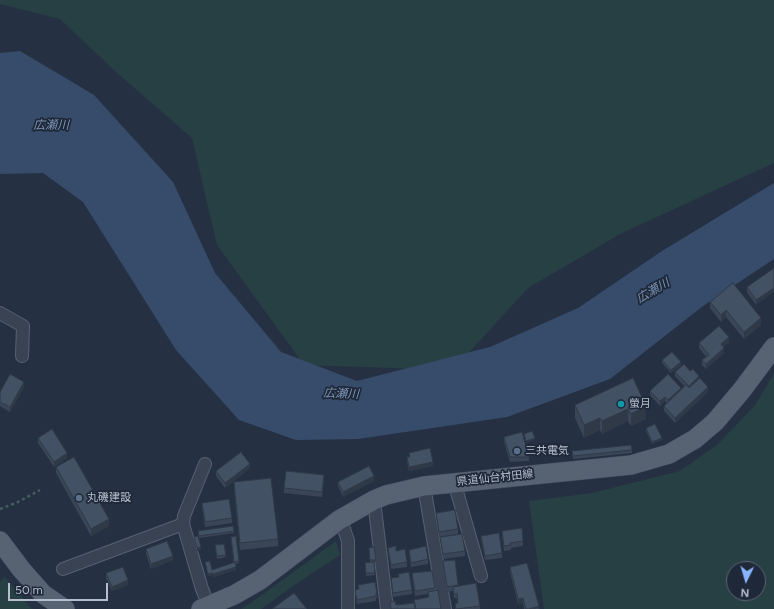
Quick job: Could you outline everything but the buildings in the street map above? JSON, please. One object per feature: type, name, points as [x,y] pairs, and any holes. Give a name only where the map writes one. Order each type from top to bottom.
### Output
[{"type":"main road","name":"県道仙台村田線","points":[[205,607],[234,595],[260,580],[339,520],[374,500],[400,491],[455,482],[631,465],[669,454],[695,439],[715,422],[742,390],[774,347]]},
{"type":"main road","points":[[0,541],[43,594],[65,609]]},
{"type":"street","points":[[0,313],[23,326],[22,356]]},
{"type":"street","points":[[205,464],[184,516],[183,524],[202,590],[205,607]]},
{"type":"street","points":[[455,482],[481,576]]},
{"type":"street","points":[[424,486],[445,609]]},
{"type":"street","points":[[374,500],[387,609]]},
{"type":"street","points":[[339,520],[348,541],[348,609]]},
{"type":"street","points":[[62,568],[183,524]]},
{"type":"path","points":[[0,509],[16,503],[40,490]]},
{"type":"green space","points":[[0,0],[774,0],[774,163],[622,233],[528,288],[453,370],[304,365],[217,245],[192,138],[116,72],[60,19],[0,4]]},
{"type":"green space","points":[[774,373],[774,609],[544,609],[529,501],[592,493],[680,471],[717,445],[756,404]]},
{"type":"green space","points":[[336,541],[340,555],[261,609],[241,609],[255,600]]},
{"type":"green space","points":[[5,577],[33,609],[0,609],[0,582]]},
{"type":"water","name":"広瀬川","points":[[20,51],[94,95],[173,182],[215,273],[281,352],[357,381],[490,347],[578,308],[662,251],[774,183],[774,259],[703,306],[610,379],[507,417],[358,439],[296,440],[239,420],[176,350],[83,202],[43,173],[0,174],[0,53]]},
{"type":"place","name":"螢月","points":[[621,404]]},
{"type":"place","name":"三共電気","points":[[517,451]]},
{"type":"place","name":"丸磯建設","points":[[79,498]]}]
